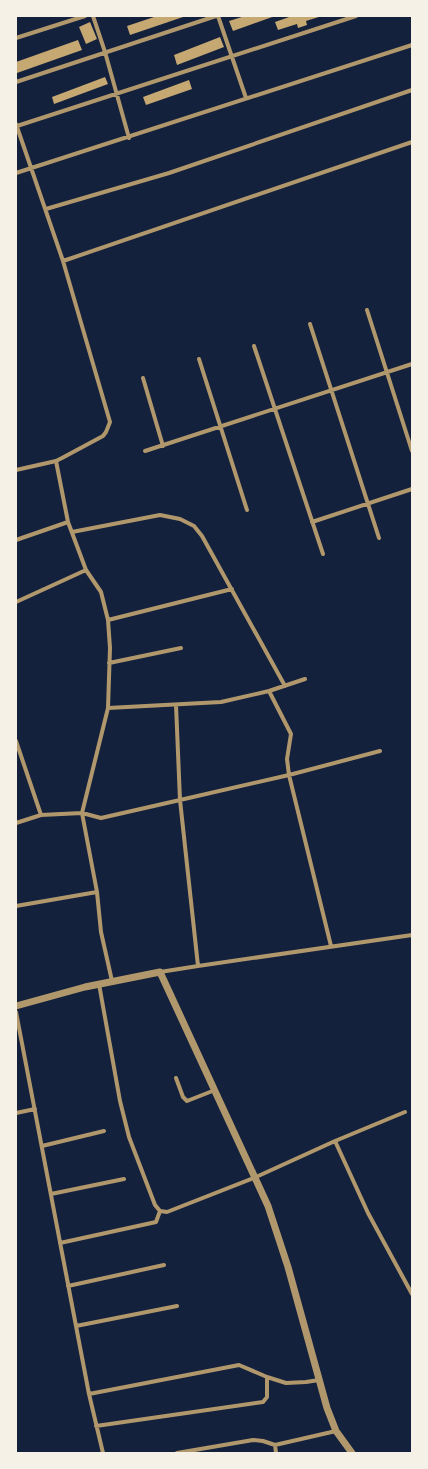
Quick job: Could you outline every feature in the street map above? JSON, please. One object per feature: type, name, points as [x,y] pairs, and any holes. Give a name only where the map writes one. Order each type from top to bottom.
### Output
[{"type":"street","points":[[16,38],[85,16]]},
{"type":"street","points":[[93,16],[106,52],[129,138]]},
{"type":"street","points":[[16,82],[217,16],[230,57],[246,98]]},
{"type":"street","points":[[16,470],[56,461],[62,458],[103,436],[110,422],[63,261],[16,125],[117,95],[356,16]]},
{"type":"street","points":[[16,173],[129,138],[246,98],[412,45]]},
{"type":"street","points":[[46,209],[169,173],[412,90]]},
{"type":"street","points":[[63,261],[412,142]]},
{"type":"street","points":[[367,310],[412,451]]},
{"type":"street","points":[[310,324],[330,392],[379,538]]},
{"type":"street","points":[[254,346],[323,554]]},
{"type":"street","points":[[199,359],[247,510]]},
{"type":"street","points":[[145,451],[330,392],[412,364]]},
{"type":"street","points":[[143,378],[163,446]]},
{"type":"street","points":[[56,461],[68,522],[86,570],[101,592],[108,620],[108,708],[82,813],[97,892],[101,932],[112,981]]},
{"type":"street","points":[[312,522],[412,489]]},
{"type":"street","points":[[72,532],[154,516],[180,519],[199,531],[285,686]]},
{"type":"street","points":[[16,540],[68,522]]},
{"type":"street","points":[[16,602],[86,570]]},
{"type":"street","points":[[108,620],[232,589]]},
{"type":"street","points":[[109,663],[181,648]]},
{"type":"street","points":[[108,708],[221,702],[269,691],[305,679]]},
{"type":"street","points":[[269,691],[291,734],[287,759],[289,775],[331,946]]},
{"type":"street","points":[[176,705],[180,800],[198,966]]},
{"type":"street","points":[[16,741],[41,815]]},
{"type":"street","points":[[16,824],[41,815],[82,813],[101,818],[289,775],[380,751]]},
{"type":"street","points":[[16,906],[97,892]]},
{"type":"street","points":[[16,1006],[99,984],[160,972],[412,935]]},
{"type":"street","points":[[160,972],[256,1177],[268,1206],[288,1267],[319,1380],[336,1431],[352,1453]]},
{"type":"street","points":[[99,984],[119,1095],[129,1137],[154,1205],[160,1211],[167,1212],[256,1177],[335,1141],[405,1112]]},
{"type":"street","points":[[16,1012],[88,1394],[103,1453]]},
{"type":"street","points":[[176,1078],[183,1097],[187,1101],[215,1090]]},
{"type":"street","points":[[16,1113],[34,1109]]},
{"type":"street","points":[[42,1146],[104,1131]]},
{"type":"street","points":[[335,1141],[368,1213],[412,1294]]},
{"type":"street","points":[[51,1194],[124,1179]]},
{"type":"street","points":[[60,1243],[156,1222],[160,1211]]},
{"type":"street","points":[[68,1286],[164,1265]]},
{"type":"street","points":[[76,1326],[177,1306]]},
{"type":"street","points":[[88,1394],[239,1365],[286,1383],[319,1380]]},
{"type":"street","points":[[96,1426],[263,1402],[267,1397],[267,1377]]},
{"type":"street","points":[[177,1453],[252,1440],[263,1441],[275,1445],[336,1431]]},
{"type":"street","points":[[275,1445],[276,1453]]},
{"type":"building","points":[[157,16],[186,16],[130,35],[127,26]]},
{"type":"building","points":[[245,16],[275,16],[233,31],[229,21]]},
{"type":"building","points":[[292,16],[322,16],[306,21],[307,25],[298,28],[297,24],[278,30],[275,22]]},
{"type":"building","points":[[90,22],[97,39],[86,44],[79,27]]},
{"type":"building","points":[[220,37],[224,47],[177,65],[174,55]]},
{"type":"building","points":[[78,40],[82,50],[17,73],[16,62]]},
{"type":"building","points":[[105,77],[108,84],[54,104],[52,97]]},
{"type":"building","points":[[189,80],[192,89],[146,105],[143,97]]}]
